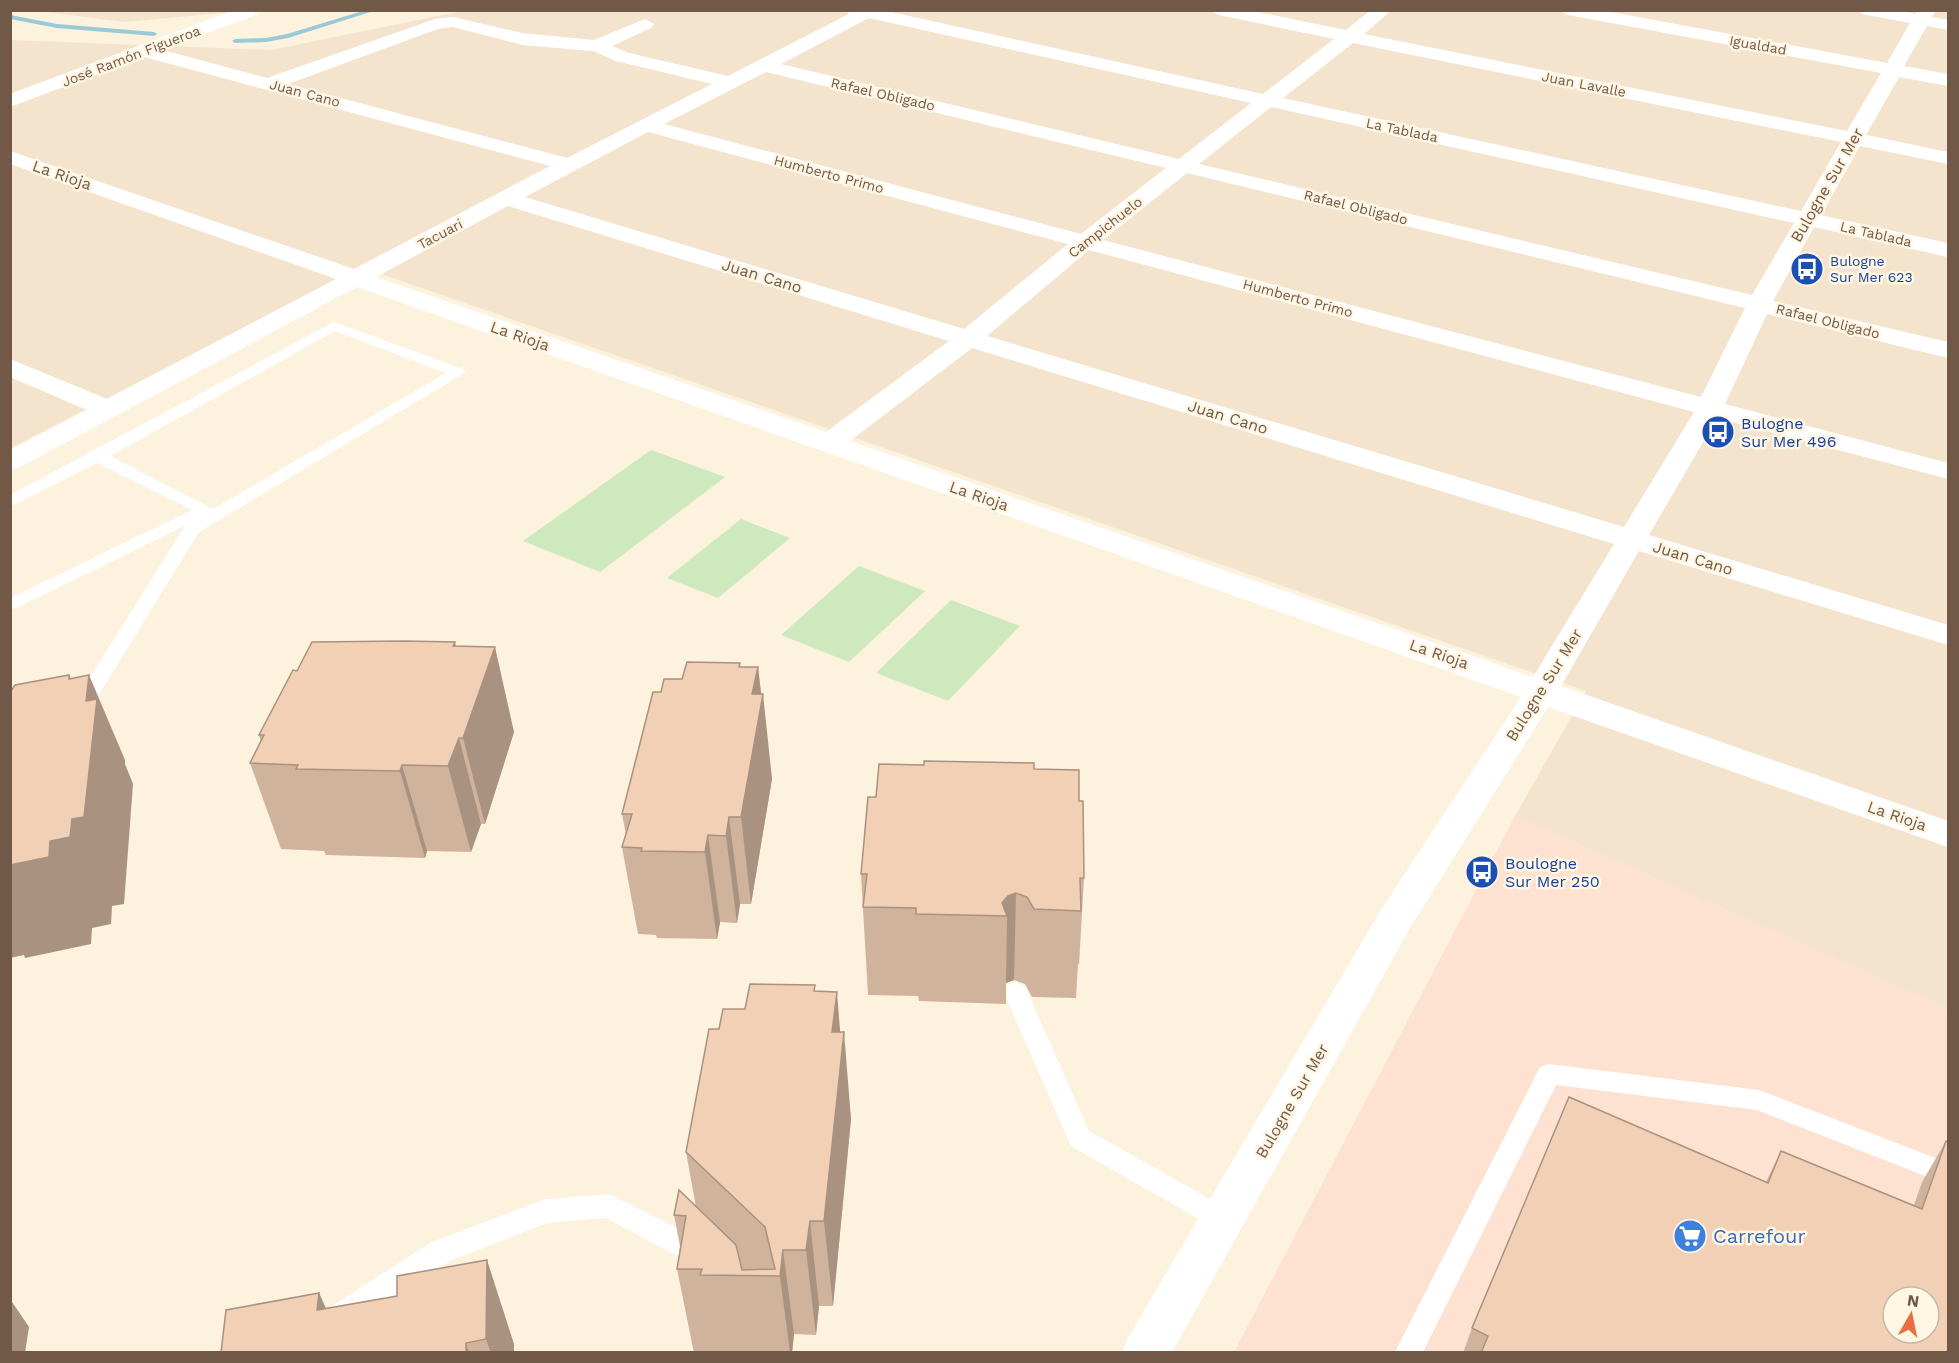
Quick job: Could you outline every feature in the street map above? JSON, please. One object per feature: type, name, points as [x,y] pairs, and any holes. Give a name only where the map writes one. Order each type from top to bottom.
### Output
[{"type":"street","name":"José Ramón Figueroa","points":[[10,101],[252,10]]},
{"type":"street","name":"Juan Lavalle","points":[[1219,10],[1948,158]]},
{"type":"street","name":"Campichuelo","points":[[828,444],[968,339],[1084,242],[1383,10]]},
{"type":"street","name":"Igualdad","points":[[1568,10],[1948,80]]},
{"type":"street","points":[[1868,10],[1925,15],[1948,25]]},
{"type":"street","name":"Tacuarí","points":[[10,461],[864,11]]},
{"type":"street","name":"La Tablada","points":[[864,11],[1948,250]]},
{"type":"street","name":"Bulogne Sur Mer","points":[[1146,1353],[1396,918],[1542,690],[1710,407],[1759,304],[1925,15]]},
{"type":"street","points":[[269,84],[444,22],[465,23],[528,40],[596,46],[623,57],[729,82]]},
{"type":"street","points":[[596,46],[645,24]]},
{"type":"street","name":"Juan Cano","points":[[144,51],[569,165]]},
{"type":"street","name":"Rafael Obligado","points":[[762,65],[1948,350]]},
{"type":"street","name":"Humberto Primo","points":[[648,126],[1948,471]]},
{"type":"street","name":"La Rioja","points":[[10,157],[828,444],[1542,690],[1948,834]]},
{"type":"street","name":"Juan Cano","points":[[507,199],[1948,635]]},
{"type":"street","points":[[10,367],[108,409]]},
{"type":"lane","points":[[10,502],[334,326],[458,372],[192,530]]},
{"type":"lane","points":[[97,456],[205,510]]},
{"type":"lane","points":[[67,730],[205,510]]},
{"type":"lane","points":[[10,605],[205,510]]},
{"type":"lane","points":[[1015,991],[1080,1138],[1224,1220]]},
{"type":"lane","points":[[1408,1353],[1549,1074],[1759,1100],[1948,1174]]},
{"type":"lane","points":[[324,1327],[442,1251],[546,1211],[609,1206],[691,1249],[716,1273]]},
{"type":"shaded area","points":[[467,10],[1948,11],[1948,1009],[1515,816],[1586,691],[361,267],[11,448],[11,40],[271,50]]},
{"type":"shaded area","points":[[37,11],[244,11],[125,22]]},
{"type":"shaded area","points":[[1515,816],[1948,1009],[1948,1352],[1234,1352]]},
{"type":"green space","points":[[651,450],[725,477],[600,572],[523,541]]},
{"type":"green space","points":[[741,519],[790,538],[718,598],[667,578]]},
{"type":"green space","points":[[859,566],[925,591],[849,662],[781,635]]},
{"type":"green space","points":[[951,600],[1020,626],[948,701],[876,673]]},
{"type":"building","points":[[312,642],[455,642],[453,646],[495,647],[463,738],[459,738],[448,766],[402,765],[400,771],[296,769],[298,765],[250,763],[264,735],[259,735],[293,670],[297,671]]},
{"type":"building","points":[[687,662],[740,663],[739,667],[758,667],[752,694],[763,694],[741,817],[729,817],[726,836],[708,835],[705,852],[641,851],[642,848],[622,847],[632,814],[622,814],[653,692],[661,692],[664,679],[682,679]]},
{"type":"building","points":[[69,675],[69,679],[89,675],[86,701],[97,699],[84,817],[72,819],[70,837],[50,841],[49,857],[10,865],[11,691],[15,685]]},
{"type":"building","points":[[924,761],[1034,763],[1034,769],[1079,770],[1079,801],[1083,801],[1084,878],[1080,878],[1081,911],[1034,909],[1027,897],[1016,893],[1008,896],[1002,903],[1007,916],[916,914],[916,908],[863,907],[867,874],[861,874],[868,797],[876,797],[879,764],[924,765]]},
{"type":"building","points":[[750,984],[815,985],[814,991],[837,992],[832,1032],[844,1032],[824,1221],[810,1221],[806,1250],[783,1250],[780,1276],[700,1275],[702,1269],[677,1269],[686,1216],[674,1215],[679,1190],[736,1245],[742,1270],[775,1269],[765,1227],[686,1152],[709,1029],[719,1029],[723,1009],[745,1009]]},
{"type":"building","name":"Carrefour","points":[[1569,1097],[1768,1183],[1781,1151],[1922,1209],[1946,1141],[1948,1142],[1948,1353],[1481,1353],[1488,1336],[1472,1328]]},
{"type":"building","points":[[487,1260],[486,1339],[466,1343],[466,1353],[221,1353],[226,1310],[319,1293],[317,1310],[397,1296],[397,1276]]},
{"type":"waterway","points":[[235,41],[266,40],[288,36],[374,10]]},
{"type":"waterway","points":[[10,17],[57,26],[154,34]]},
{"type":"place","name":"Bulogne Sur Mer 623","points":[[1807,269]]},
{"type":"place","name":"Bulogne Sur Mer 496","points":[[1718,432]]},
{"type":"place","name":"Boulogne Sur Mer 250","points":[[1482,872]]},
{"type":"place","name":"Carrefour","points":[[1690,1236]]}]
